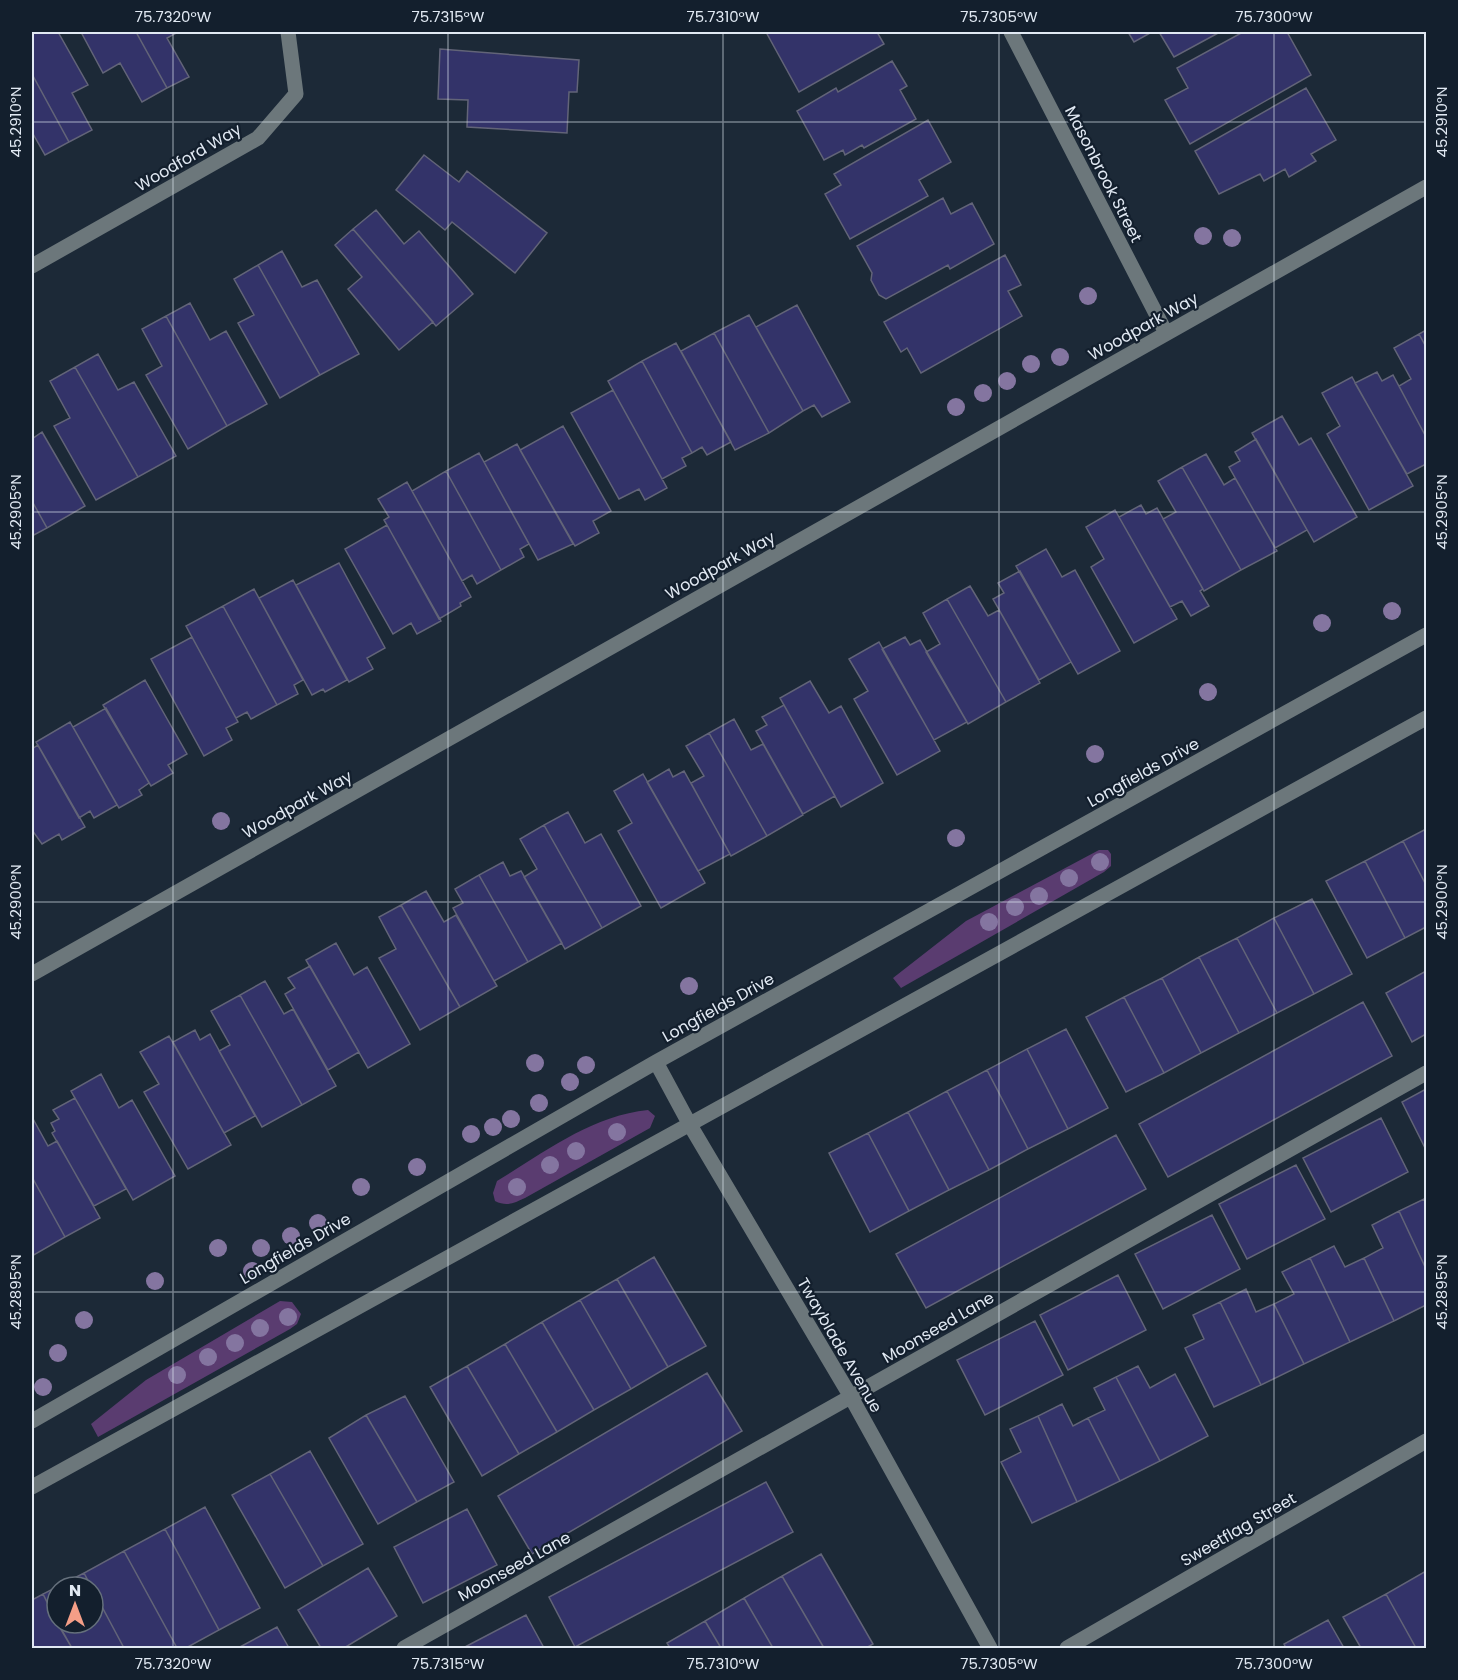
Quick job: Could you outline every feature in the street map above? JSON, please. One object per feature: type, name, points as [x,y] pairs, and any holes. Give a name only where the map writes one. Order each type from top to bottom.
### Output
[{"type":"street","name":"Woodford Way","points":[[32,266],[258,138],[296,94],[288,32]]},
{"type":"street","name":"Masonbrook Street","points":[[1011,32],[1166,333]]},
{"type":"street","name":"Woodpark Way","points":[[32,974],[1426,187]]},
{"type":"street","name":"Longfields Drive","points":[[32,1420],[656,1062],[1426,635]]},
{"type":"street","points":[[32,1487],[1426,718]]},
{"type":"street","name":"Twayblade Avenue","points":[[656,1062],[690,1125],[850,1397],[990,1648]]},
{"type":"street","name":"Moonseed Lane","points":[[404,1648],[1426,1073]]},
{"type":"street","name":"Sweetflag Street","points":[[1067,1648],[1426,1441]]},
{"type":"shaded area","points":[[1099,850],[1108,850],[1111,854],[1111,866],[1104,872],[901,988],[893,978],[966,921]]},
{"type":"shaded area","points":[[648,1110],[655,1116],[650,1128],[525,1198],[507,1204],[495,1201],[493,1193],[497,1181],[551,1147],[588,1127],[627,1114]]},
{"type":"shaded area","points":[[280,1301],[292,1302],[301,1314],[297,1324],[98,1437],[91,1424],[146,1380]]},
{"type":"building","points":[[32,32],[58,32],[88,85],[72,93],[92,130],[69,142],[32,74]]},
{"type":"building","points":[[81,32],[136,32],[167,88],[142,102],[120,63],[103,73]]},
{"type":"building","points":[[136,32],[178,32],[167,38],[189,77],[167,88]]},
{"type":"building","points":[[766,32],[877,32],[884,44],[799,92]]},
{"type":"building","points":[[1128,32],[1152,32],[1134,42]]},
{"type":"building","points":[[1159,32],[1220,32],[1174,57]]},
{"type":"building","points":[[1243,32],[1287,32],[1311,75],[1190,144],[1165,100],[1188,88],[1177,68]]},
{"type":"building","points":[[440,49],[579,60],[577,92],[569,92],[567,133],[467,127],[468,100],[438,99]]},
{"type":"building","points":[[892,61],[907,86],[900,90],[916,119],[864,148],[862,145],[845,155],[843,150],[824,160],[797,111],[836,88],[838,92]]},
{"type":"building","points":[[32,74],[69,142],[45,155],[32,132]]},
{"type":"building","points":[[1306,88],[1336,140],[1311,154],[1316,161],[1289,177],[1285,169],[1264,181],[1260,174],[1219,194],[1195,151]]},
{"type":"building","points":[[928,120],[951,162],[919,180],[928,196],[850,239],[825,194],[841,185],[834,174]]},
{"type":"building","points":[[424,155],[459,182],[467,171],[547,233],[515,273],[452,222],[445,230],[396,190]]},
{"type":"building","points":[[943,198],[951,214],[972,203],[994,244],[950,269],[948,265],[886,299],[879,295],[871,280],[872,273],[857,246]]},
{"type":"building","points":[[376,210],[404,244],[419,231],[473,294],[436,326],[353,229]]},
{"type":"building","points":[[353,229],[433,322],[399,350],[348,289],[362,277],[335,245]]},
{"type":"building","points":[[282,251],[302,287],[317,280],[359,354],[320,375],[258,265]]},
{"type":"building","points":[[1005,255],[1021,285],[1008,291],[1022,316],[921,373],[907,348],[901,352],[884,322]]},
{"type":"building","points":[[258,265],[320,375],[280,398],[238,323],[254,315],[234,279]]},
{"type":"building","points":[[190,303],[210,340],[226,331],[267,404],[227,426],[166,316]]},
{"type":"building","points":[[797,305],[850,402],[822,417],[814,405],[803,411],[756,327]]},
{"type":"building","points":[[749,315],[803,411],[769,433],[714,333]]},
{"type":"building","points":[[166,316],[227,426],[188,449],[146,375],[162,366],[142,329]]},
{"type":"building","points":[[1426,330],[1426,347],[1419,334]]},
{"type":"building","points":[[714,333],[769,433],[735,450],[681,351]]},
{"type":"building","points":[[1419,334],[1426,347],[1426,437],[1399,386],[1411,379],[1394,348]]},
{"type":"building","points":[[676,343],[731,442],[707,455],[702,447],[692,453],[642,361]]},
{"type":"building","points":[[98,354],[118,390],[134,382],[176,456],[138,477],[75,367]]},
{"type":"building","points":[[642,361],[692,453],[682,458],[686,466],[662,479],[608,381]]},
{"type":"building","points":[[75,367],[138,477],[96,500],[54,426],[70,418],[50,381]]},
{"type":"building","points":[[1377,372],[1382,381],[1393,375],[1426,437],[1426,464],[1407,474],[1355,383]]},
{"type":"building","points":[[1352,377],[1413,486],[1369,510],[1327,434],[1340,426],[1322,393]]},
{"type":"building","points":[[613,390],[667,488],[645,500],[639,489],[619,499],[571,413]]},
{"type":"building","points":[[1282,416],[1299,445],[1311,438],[1357,517],[1314,542],[1252,433]]},
{"type":"building","points":[[563,426],[611,511],[593,521],[599,533],[575,546],[520,450]]},
{"type":"building","points":[[42,432],[85,506],[47,528],[32,501],[32,439]]},
{"type":"building","points":[[1256,439],[1307,530],[1275,548],[1229,467],[1240,461],[1235,452]]},
{"type":"building","points":[[517,444],[573,544],[538,560],[484,462]]},
{"type":"building","points":[[479,453],[529,544],[520,549],[524,557],[501,570],[446,471]]},
{"type":"building","points":[[1206,454],[1224,485],[1235,478],[1277,551],[1241,570],[1182,467]]},
{"type":"building","points":[[1182,467],[1241,570],[1204,591],[1163,519],[1176,512],[1158,481]]},
{"type":"building","points":[[446,471],[501,570],[477,584],[472,575],[462,581],[412,491]]},
{"type":"building","points":[[407,482],[471,597],[439,619],[384,520],[389,517],[378,499]]},
{"type":"building","points":[[32,501],[47,528],[32,536]]},
{"type":"building","points":[[1141,505],[1146,514],[1157,508],[1203,589],[1200,591],[1209,606],[1191,616],[1182,601],[1170,607],[1119,517]]},
{"type":"building","points":[[1115,510],[1177,619],[1134,643],[1091,567],[1104,559],[1086,527]]},
{"type":"building","points":[[387,525],[441,621],[417,634],[411,623],[393,634],[345,549]]},
{"type":"building","points":[[1046,549],[1062,577],[1075,570],[1120,651],[1078,674],[1016,566]]},
{"type":"building","points":[[339,563],[385,648],[367,658],[373,669],[349,682],[296,585]]},
{"type":"building","points":[[1020,571],[1071,662],[1039,680],[993,599],[1004,593],[998,583]]},
{"type":"building","points":[[293,580],[347,680],[325,692],[323,689],[312,695],[259,598]]},
{"type":"building","points":[[970,586],[988,616],[999,610],[1040,683],[1006,702],[947,599]]},
{"type":"building","points":[[254,589],[303,680],[294,685],[298,694],[277,705],[223,606]]},
{"type":"building","points":[[947,599],[1006,702],[968,724],[926,652],[940,644],[923,613]]},
{"type":"building","points":[[223,606],[277,705],[251,719],[247,712],[236,718],[186,626]]},
{"type":"building","points":[[192,637],[238,722],[226,728],[232,740],[204,756],[151,659]]},
{"type":"building","points":[[905,637],[910,645],[920,640],[967,722],[934,740],[882,649]]},
{"type":"building","points":[[879,642],[940,751],[897,775],[854,699],[868,691],[849,659]]},
{"type":"building","points":[[145,680],[187,754],[168,765],[173,773],[151,786],[103,705]]},
{"type":"building","points":[[810,681],[829,713],[841,706],[883,783],[841,807],[780,698]]},
{"type":"building","points":[[784,705],[835,796],[803,814],[756,731],[767,725],[762,717]]},
{"type":"building","points":[[106,708],[149,783],[139,790],[142,795],[119,808],[73,727]]},
{"type":"building","points":[[734,719],[751,750],[763,744],[803,815],[767,836],[709,733]]},
{"type":"building","points":[[70,722],[117,805],[94,818],[90,811],[79,818],[36,742]]},
{"type":"building","points":[[709,733],[767,836],[731,856],[691,783],[704,776],[686,746]]},
{"type":"building","points":[[38,745],[85,827],[62,840],[59,834],[42,844],[32,830],[32,749]]},
{"type":"building","points":[[669,769],[673,777],[684,771],[730,854],[698,871],[647,782]]},
{"type":"building","points":[[643,774],[705,883],[661,908],[618,831],[632,823],[614,791]]},
{"type":"building","points":[[568,812],[585,843],[601,834],[641,906],[602,928],[544,825]]},
{"type":"building","points":[[544,825],[602,928],[565,949],[524,877],[537,869],[520,839]]},
{"type":"building","points":[[1426,829],[1426,885],[1403,841]]},
{"type":"building","points":[[1403,841],[1426,885],[1426,927],[1405,938],[1365,861]]},
{"type":"building","points":[[1365,861],[1405,938],[1367,958],[1326,881]]},
{"type":"building","points":[[503,862],[510,876],[521,871],[562,943],[528,962],[479,875]]},
{"type":"building","points":[[479,875],[528,962],[494,981],[453,908],[463,903],[455,889]]},
{"type":"building","points":[[426,891],[444,922],[456,915],[497,986],[460,1007],[401,905]]},
{"type":"building","points":[[1312,899],[1352,974],[1314,994],[1274,918]]},
{"type":"building","points":[[401,905],[460,1007],[420,1030],[379,958],[396,949],[379,917]]},
{"type":"building","points":[[1274,918],[1314,994],[1277,1013],[1237,938]]},
{"type":"building","points":[[1237,938],[1277,1013],[1239,1033],[1199,957]]},
{"type":"building","points":[[336,943],[354,975],[367,967],[410,1044],[368,1068],[306,960]]},
{"type":"building","points":[[1199,957],[1239,1033],[1201,1053],[1162,978]]},
{"type":"building","points":[[310,966],[359,1052],[328,1070],[285,994],[295,988],[288,978]]},
{"type":"building","points":[[1426,971],[1426,1034],[1412,1042],[1386,993]]},
{"type":"building","points":[[1162,978],[1201,1053],[1164,1073],[1124,997]]},
{"type":"building","points":[[265,981],[284,1014],[293,1009],[336,1086],[302,1105],[240,995]]},
{"type":"building","points":[[240,995],[302,1105],[262,1127],[219,1051],[230,1045],[211,1011]]},
{"type":"building","points":[[1124,997],[1164,1073],[1126,1092],[1086,1017]]},
{"type":"building","points":[[1363,1002],[1392,1056],[1168,1177],[1139,1124]]},
{"type":"building","points":[[1066,1029],[1108,1108],[1068,1129],[1027,1049]]},
{"type":"building","points":[[195,1030],[200,1040],[210,1034],[255,1116],[224,1133],[173,1042]]},
{"type":"building","points":[[169,1036],[231,1145],[188,1169],[144,1092],[159,1084],[140,1052]]},
{"type":"building","points":[[1027,1049],[1068,1129],[1028,1149],[987,1070]]},
{"type":"building","points":[[987,1070],[1028,1149],[989,1170],[947,1091]]},
{"type":"building","points":[[101,1074],[119,1108],[132,1100],[175,1176],[133,1200],[71,1091]]},
{"type":"building","points":[[1426,1089],[1426,1150],[1402,1102]]},
{"type":"building","points":[[947,1091],[989,1170],[949,1190],[908,1112]]},
{"type":"building","points":[[75,1098],[126,1189],[94,1206],[52,1133],[55,1131],[51,1123],[59,1119],[53,1110]]},
{"type":"building","points":[[908,1112],[949,1190],[909,1211],[868,1133]]},
{"type":"building","points":[[32,1117],[48,1146],[57,1141],[100,1218],[65,1237],[32,1177]]},
{"type":"building","points":[[1381,1118],[1408,1172],[1331,1212],[1303,1158]]},
{"type":"building","points":[[868,1133],[909,1211],[870,1232],[829,1153]]},
{"type":"building","points":[[1116,1135],[1146,1189],[926,1308],[896,1254]]},
{"type":"building","points":[[1296,1165],[1325,1219],[1247,1259],[1219,1204]]},
{"type":"building","points":[[32,1177],[65,1237],[32,1256]]},
{"type":"building","points":[[1424,1199],[1426,1204],[1426,1269],[1399,1211]]},
{"type":"building","points":[[1399,1211],[1426,1269],[1426,1305],[1394,1321],[1364,1258],[1383,1248],[1372,1225]]},
{"type":"building","points":[[1212,1215],[1240,1269],[1163,1309],[1135,1254]]},
{"type":"building","points":[[1334,1246],[1345,1267],[1364,1258],[1394,1321],[1350,1342],[1310,1258]]},
{"type":"building","points":[[654,1257],[706,1346],[668,1367],[617,1279]]},
{"type":"building","points":[[1310,1258],[1350,1342],[1304,1364],[1274,1304],[1294,1294],[1282,1272]]},
{"type":"building","points":[[1118,1275],[1146,1330],[1068,1370],[1040,1315]]},
{"type":"building","points":[[617,1279],[668,1367],[631,1389],[580,1300]]},
{"type":"building","points":[[1246,1289],[1256,1312],[1274,1304],[1304,1364],[1261,1385],[1220,1302]]},
{"type":"building","points":[[580,1300],[631,1389],[594,1410],[542,1322]]},
{"type":"building","points":[[1220,1302],[1261,1385],[1214,1407],[1185,1348],[1204,1339],[1193,1315]]},
{"type":"building","points":[[1035,1321],[1063,1375],[985,1415],[957,1360]]},
{"type":"building","points":[[542,1322],[594,1410],[557,1432],[505,1344]]},
{"type":"building","points":[[505,1344],[557,1432],[519,1454],[467,1366]]},
{"type":"building","points":[[467,1366],[519,1454],[482,1476],[430,1387]]},
{"type":"building","points":[[1138,1366],[1150,1388],[1175,1374],[1208,1436],[1160,1461],[1116,1377]]},
{"type":"building","points":[[707,1373],[742,1431],[532,1554],[498,1496]]},
{"type":"building","points":[[1116,1377],[1160,1461],[1120,1481],[1088,1418],[1105,1410],[1094,1388]]},
{"type":"building","points":[[405,1396],[454,1482],[417,1502],[366,1415]]},
{"type":"building","points":[[1062,1404],[1073,1426],[1088,1418],[1120,1481],[1077,1502],[1038,1416]]},
{"type":"building","points":[[366,1415],[417,1502],[378,1524],[329,1438]]},
{"type":"building","points":[[1038,1416],[1077,1502],[1032,1523],[1001,1462],[1021,1452],[1010,1429]]},
{"type":"building","points":[[310,1451],[363,1544],[323,1566],[270,1474]]},
{"type":"building","points":[[270,1474],[323,1566],[285,1588],[232,1495]]},
{"type":"building","points":[[766,1482],[793,1532],[575,1647],[549,1597]]},
{"type":"building","points":[[205,1507],[260,1608],[219,1630],[165,1529]]},
{"type":"building","points":[[467,1509],[497,1565],[423,1603],[394,1547]]},
{"type":"building","points":[[165,1529],[219,1630],[186,1648],[177,1648],[124,1551]]},
{"type":"building","points":[[124,1551],[177,1648],[124,1648],[105,1612],[105,1575],[85,1575],[84,1573]]},
{"type":"building","points":[[821,1554],[873,1644],[866,1648],[824,1648],[782,1576]]},
{"type":"building","points":[[368,1568],[397,1616],[344,1648],[321,1648],[298,1610]]},
{"type":"building","points":[[1426,1571],[1426,1648],[1416,1648],[1386,1594]]},
{"type":"building","points":[[782,1576],[824,1648],[773,1648],[744,1598]]},
{"type":"building","points":[[43,1594],[45,1598],[45,1635],[64,1635],[72,1648],[32,1648],[32,1600]]},
{"type":"building","points":[[1386,1594],[1416,1648],[1361,1648],[1343,1617]]},
{"type":"building","points":[[744,1598],[773,1648],[721,1648],[705,1621]]},
{"type":"building","points":[[105,1612],[124,1648],[72,1648],[65,1635],[105,1635]]},
{"type":"building","points":[[526,1615],[544,1648],[463,1648]]},
{"type":"building","points":[[1328,1620],[1344,1648],[1286,1648],[1284,1644]]},
{"type":"building","points":[[705,1621],[721,1648],[670,1648],[667,1643]]},
{"type":"building","points":[[277,1627],[289,1648],[238,1648]]}]
